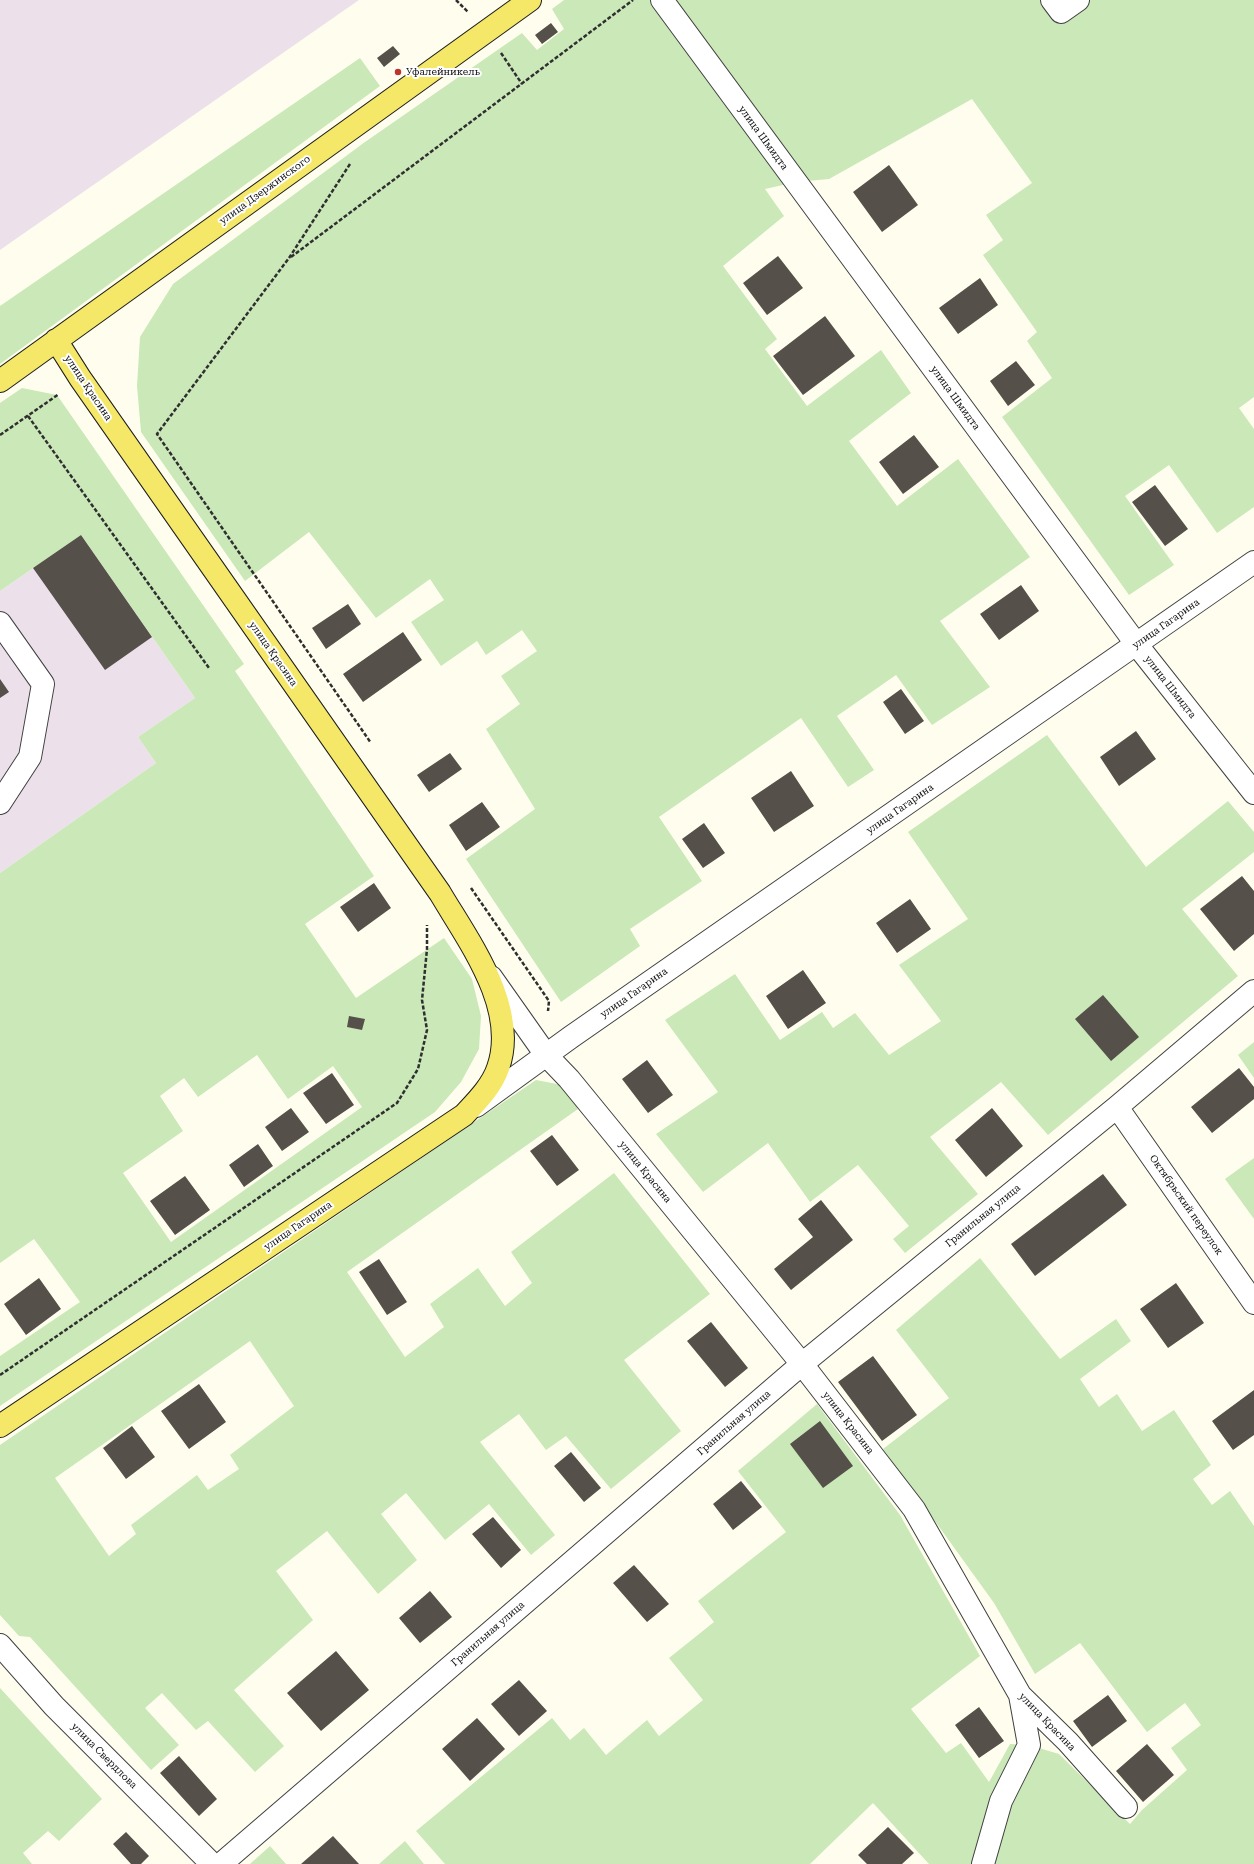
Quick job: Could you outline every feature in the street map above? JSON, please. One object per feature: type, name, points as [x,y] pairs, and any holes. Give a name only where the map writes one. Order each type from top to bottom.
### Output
[{"type":"main road","name":"улица Дзержинского","points":[[0,381],[530,0]]},
{"type":"main road","name":"улица Красина","points":[[56,340],[80,378],[440,894],[486,970]]},
{"type":"main road","name":"улица Гагарина","points":[[0,1426],[464,1115],[483,1094],[498,1068],[503,1042],[499,1005],[486,970]]},
{"type":"street","name":"улица Шмидта","points":[[662,0],[1137,645],[1254,793]]},
{"type":"street","points":[[1052,0],[1061,12],[1078,0]]},
{"type":"street","name":"улица Гагарина","points":[[464,1115],[571,1037],[1137,645],[1254,562]]},
{"type":"street","points":[[0,622],[43,684],[30,757],[0,803]]},
{"type":"street","name":"улица Красина","points":[[486,970],[546,1056],[569,1079],[802,1364],[914,1509],[1020,1695],[1068,1742],[1126,1807]]},
{"type":"street","name":"Гранильная улица","points":[[221,1864],[802,1364],[1117,1107],[1254,991]]},
{"type":"street","name":"Октябрьский переулок","points":[[1117,1107],[1254,1303]]},
{"type":"street","name":"улица Свердлова","points":[[0,1645],[54,1706],[212,1864]]},
{"type":"street","points":[[983,1864],[1001,1801],[1029,1745],[1020,1695]]},
{"type":"path","points":[[289,258],[633,0]]},
{"type":"path","points":[[157,434],[289,258],[352,162]]},
{"type":"path","points":[[0,435],[80,378]]},
{"type":"path","points":[[28,416],[209,668]]},
{"type":"path","points":[[0,1375],[397,1103],[418,1069],[427,1030],[422,1000],[428,949],[427,920],[440,894]]},
{"type":"shaded area","points":[[0,0],[359,0],[0,250]]},
{"type":"shaded area","points":[[81,535],[195,698],[138,737],[156,763],[0,873],[0,591]]},
{"type":"green space","points":[[564,0],[1254,0],[1254,397],[1239,408],[1254,429],[1254,507],[1217,533],[1169,465],[1125,496],[1174,565],[1129,595],[1002,417],[1052,378],[1027,341],[1037,332],[983,255],[1003,240],[986,215],[1032,183],[972,99],[829,179],[796,182],[765,189],[784,216],[723,266],[777,339],[765,349],[807,406],[881,350],[911,393],[849,441],[897,506],[958,459],[1030,557],[940,621],[990,687],[932,725],[896,675],[837,716],[874,770],[848,787],[801,718],[659,817],[702,881],[630,929],[640,946],[561,1002],[466,859],[535,809],[486,729],[520,704],[501,676],[537,651],[522,630],[486,655],[477,641],[441,666],[411,622],[444,600],[430,579],[376,618],[309,532],[245,581],[141,432],[137,386],[140,337],[173,284],[365,142],[522,33],[537,50],[564,29],[552,9]]},
{"type":"green space","points":[[360,58],[380,86],[0,364],[0,306]]},
{"type":"green space","points":[[22,388],[57,395],[244,664],[235,671],[374,876],[305,924],[356,998],[444,938],[472,979],[481,1016],[479,1049],[461,1082],[435,1112],[0,1406],[0,1356],[80,1302],[34,1239],[0,1263],[0,873],[156,763],[138,737],[195,698],[81,535],[0,591],[0,403]],"holes":[[[257,1055],[288,1099],[333,1066],[362,1107],[171,1242],[123,1173],[183,1131],[160,1096],[184,1078],[198,1097]]]},
{"type":"green space","points":[[1047,735],[1146,867],[1228,801],[1254,832],[1254,852],[1182,909],[1238,976],[1048,1135],[1001,1082],[930,1137],[978,1194],[905,1253],[893,1239],[909,1226],[858,1165],[810,1202],[768,1143],[703,1192],[656,1134],[718,1092],[665,1020],[735,974],[780,1040],[822,1012],[833,1028],[855,1013],[889,1055],[941,1021],[899,965],[968,919],[908,832]]},
{"type":"green space","points":[[1254,1042],[1254,1078],[1238,1055]]},
{"type":"green space","points":[[536,1080],[562,1085],[578,1109],[347,1272],[405,1357],[444,1327],[430,1304],[478,1268],[505,1306],[532,1283],[511,1252],[614,1173],[710,1294],[624,1360],[681,1431],[611,1489],[566,1436],[546,1450],[519,1414],[480,1442],[555,1535],[531,1555],[489,1504],[445,1540],[406,1493],[381,1514],[417,1560],[378,1594],[327,1531],[276,1571],[313,1620],[234,1690],[284,1746],[255,1772],[208,1721],[196,1730],[162,1693],[145,1708],[179,1745],[151,1770],[30,1637],[19,1636],[0,1615],[0,1445]],"holes":[[[250,1341],[294,1406],[230,1455],[239,1469],[208,1490],[197,1475],[131,1525],[136,1534],[109,1556],[55,1478]]]},
{"type":"green space","points":[[1254,1158],[1254,1219],[1225,1179]]},
{"type":"green space","points":[[980,1258],[1060,1359],[1116,1319],[1131,1341],[1080,1379],[1099,1407],[1117,1394],[1142,1431],[1174,1410],[1211,1465],[1193,1479],[1212,1505],[1230,1491],[1254,1526],[1254,1864],[929,1864],[873,1803],[810,1864],[445,1864],[416,1831],[552,1718],[570,1740],[584,1728],[606,1755],[647,1720],[659,1736],[703,1700],[669,1658],[714,1622],[698,1601],[786,1532],[738,1471],[817,1404],[900,1515],[980,1656],[911,1709],[946,1753],[961,1743],[989,1782],[1010,1744],[1029,1745],[1059,1754],[1130,1824],[1142,1810],[1187,1770],[1171,1748],[1201,1725],[1185,1703],[1147,1732],[1080,1643],[1035,1674],[994,1603],[883,1449],[949,1398],[896,1330]]},
{"type":"green space","points":[[0,1688],[102,1799],[59,1841],[48,1831],[23,1853],[32,1864],[0,1864]]},
{"type":"green space","points":[[405,1841],[424,1864],[379,1864]]},
{"type":"green space","points":[[270,1846],[286,1864],[250,1864]]},
{"type":"building","points":[[551,23],[558,32],[542,44],[535,35]]},
{"type":"building","points":[[393,46],[400,54],[384,67],[377,58]]},
{"type":"building","points":[[889,165],[918,205],[882,232],[853,192]]},
{"type":"building","points":[[778,256],[803,288],[767,315],[743,283]]},
{"type":"building","points":[[980,278],[998,305],[958,334],[939,308]]},
{"type":"building","points":[[825,316],[855,356],[803,395],[773,356]]},
{"type":"building","points":[[1016,361],[1035,385],[1008,406],[990,381]]},
{"type":"building","points":[[914,435],[939,467],[903,494],[879,462]]},
{"type":"building","points":[[1155,485],[1188,529],[1165,546],[1132,502]]},
{"type":"building","points":[[81,535],[152,637],[105,670],[33,568]]},
{"type":"building","points":[[1021,585],[1039,611],[999,640],[980,614]]},
{"type":"building","points":[[348,604],[361,624],[326,649],[312,628]]},
{"type":"building","points":[[403,632],[422,660],[363,702],[343,674]]},
{"type":"building","points":[[0,679],[9,692],[0,698]]},
{"type":"building","points":[[901,689],[924,721],[905,734],[883,702]]},
{"type":"building","points":[[1136,731],[1156,759],[1119,786],[1100,757]]},
{"type":"building","points":[[450,753],[462,769],[429,792],[417,775]]},
{"type":"building","points":[[791,771],[814,806],[774,832],[751,798]]},
{"type":"building","points":[[482,802],[500,827],[466,851],[449,825]]},
{"type":"building","points":[[704,823],[725,853],[703,868],[682,839]]},
{"type":"building","points":[[1242,876],[1254,891],[1254,934],[1234,951],[1200,909]]},
{"type":"building","points":[[374,883],[391,908],[358,932],[340,907]]},
{"type":"building","points":[[910,899],[931,929],[897,953],[876,923]]},
{"type":"building","points":[[803,970],[826,1003],[788,1029],[766,996]]},
{"type":"building","points":[[1103,995],[1139,1037],[1111,1061],[1075,1019]]},
{"type":"building","points":[[349,1016],[365,1019],[362,1030],[347,1027]]},
{"type":"building","points":[[647,1060],[673,1095],[648,1113],[622,1079]]},
{"type":"building","points":[[1239,1068],[1254,1087],[1254,1099],[1212,1133],[1191,1107]]},
{"type":"building","points":[[332,1073],[354,1105],[326,1124],[303,1093]]},
{"type":"building","points":[[291,1108],[309,1132],[282,1151],[265,1127]]},
{"type":"building","points":[[992,1108],[1023,1146],[986,1177],[955,1140]]},
{"type":"building","points":[[552,1135],[579,1170],[557,1186],[530,1151]]},
{"type":"building","points":[[258,1144],[273,1166],[244,1187],[229,1165]]},
{"type":"building","points":[[1103,1174],[1127,1205],[1035,1276],[1011,1244]]},
{"type":"building","points":[[185,1176],[210,1210],[175,1235],[150,1201]]},
{"type":"building","points":[[821,1200],[853,1240],[791,1290],[774,1269],[813,1237],[798,1219]]},
{"type":"building","points":[[379,1259],[407,1302],[387,1315],[359,1272]]},
{"type":"building","points":[[39,1278],[61,1309],[26,1335],[4,1304]]},
{"type":"building","points":[[1176,1283],[1204,1323],[1168,1348],[1140,1309]]},
{"type":"building","points":[[711,1322],[748,1368],[725,1387],[687,1341]]},
{"type":"building","points":[[873,1356],[917,1415],[882,1441],[838,1382]]},
{"type":"building","points":[[199,1384],[226,1422],[189,1449],[161,1411]]},
{"type":"building","points":[[1254,1390],[1254,1435],[1233,1450],[1212,1421]]},
{"type":"building","points":[[820,1421],[853,1466],[823,1488],[790,1444]]},
{"type":"building","points":[[132,1426],[155,1457],[126,1479],[103,1448]]},
{"type":"building","points":[[571,1452],[601,1488],[584,1502],[554,1466]]},
{"type":"building","points":[[741,1481],[762,1507],[733,1530],[713,1504]]},
{"type":"building","points":[[493,1517],[521,1550],[501,1568],[472,1534]]},
{"type":"building","points":[[634,1565],[669,1604],[647,1622],[613,1583]]},
{"type":"building","points":[[430,1591],[452,1617],[420,1643],[399,1618]]},
{"type":"building","points":[[336,1651],[369,1690],[321,1731],[287,1693]]},
{"type":"building","points":[[519,1680],[547,1711],[519,1736],[491,1704]]},
{"type":"building","points":[[1108,1695],[1127,1721],[1092,1747],[1073,1721]]},
{"type":"building","points":[[979,1707],[1004,1741],[979,1758],[955,1725]]},
{"type":"building","points":[[477,1718],[505,1749],[470,1781],[442,1749]]},
{"type":"building","points":[[1147,1744],[1174,1775],[1143,1802],[1116,1771]]},
{"type":"building","points":[[179,1756],[217,1799],[199,1816],[160,1773]]},
{"type":"building","points":[[888,1827],[914,1853],[902,1864],[867,1864],[858,1855]]},
{"type":"building","points":[[126,1832],[149,1856],[141,1864],[131,1864],[113,1844]]},
{"type":"building","points":[[333,1836],[359,1864],[301,1864]]},
{"type":"place","name":"Уфалейникель","points":[[398,72]]}]
